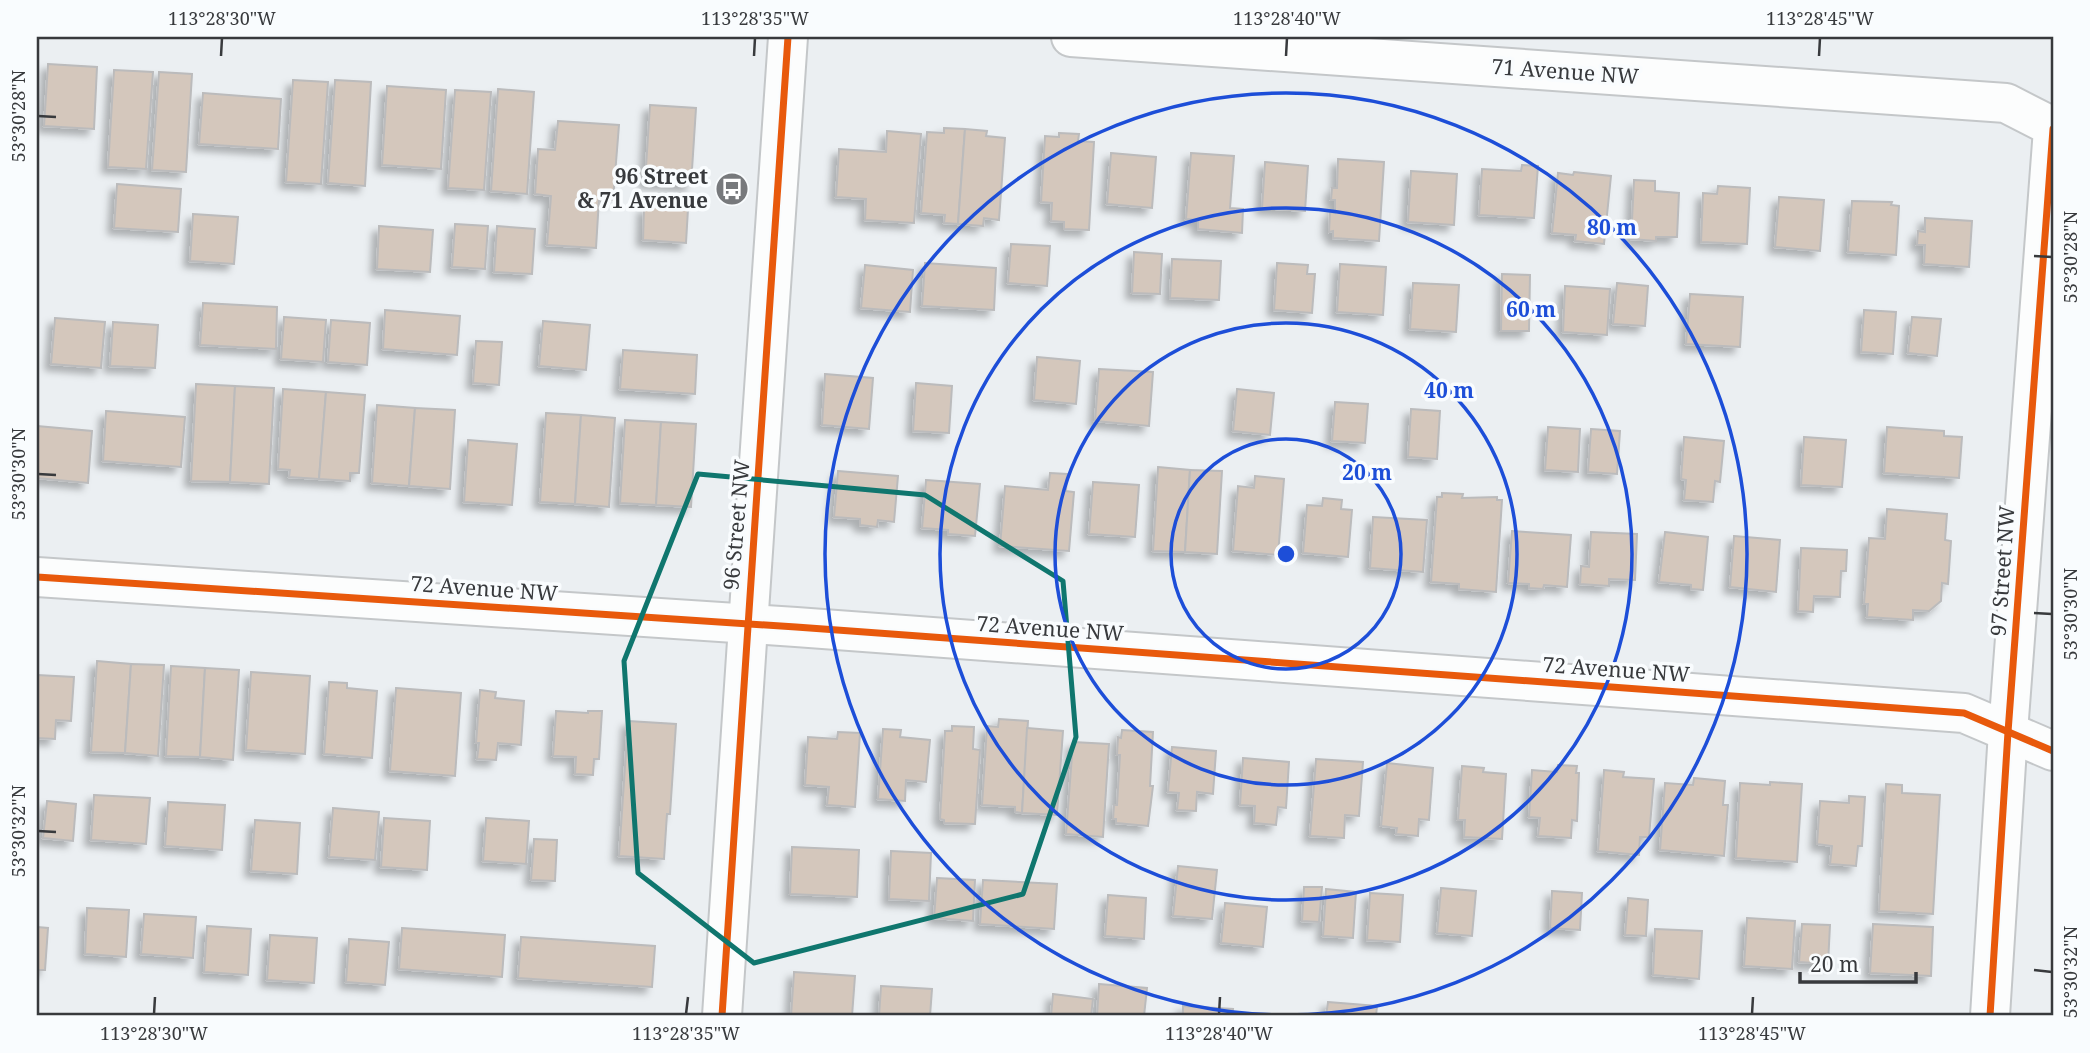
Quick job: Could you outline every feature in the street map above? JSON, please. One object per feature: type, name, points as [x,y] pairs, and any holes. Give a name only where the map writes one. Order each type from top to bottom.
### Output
[{"type":"street","name":"96 Street NW","points":[[722,1016],[788,37]]},
{"type":"street","name":"71 Avenue NW","points":[[1071,37],[2006,103],[2053,128]]},
{"type":"street","name":"97 Street NW","points":[[1990,1016],[2008,732],[2053,128]]},
{"type":"street","name":"72 Avenue NW","points":[[37,577],[747,624],[1964,713],[2053,751]]},
{"type":"highlighted area","points":[[698,474],[925,495],[1063,581],[1076,737],[1023,894],[754,963],[638,873],[624,661]]},
{"type":"building","points":[[48,64],[97,67],[94,129],[44,126]]},
{"type":"building","points":[[114,70],[153,72],[146,169],[108,167]]},
{"type":"building","points":[[159,72],[192,74],[186,172],[152,170]]},
{"type":"building","points":[[293,80],[328,82],[321,184],[286,182]]},
{"type":"building","points":[[335,80],[371,82],[365,186],[328,183]]},
{"type":"building","points":[[387,86],[446,90],[441,169],[382,165]]},
{"type":"building","points":[[498,89],[534,92],[527,194],[491,191]]},
{"type":"building","points":[[455,90],[491,92],[484,190],[448,188]]},
{"type":"building","points":[[203,93],[281,99],[278,149],[199,144]]},
{"type":"building","points":[[650,105],[696,108],[691,185],[645,182]]},
{"type":"building","points":[[558,121],[619,125],[613,200],[599,199],[596,248],[547,245],[551,196],[535,194],[538,149],[555,150]]},
{"type":"building","points":[[944,128],[965,129],[958,224],[944,223],[945,215],[921,213],[927,132],[944,133]]},
{"type":"building","points":[[965,129],[987,131],[986,136],[1005,138],[999,220],[984,218],[983,226],[958,224]]},
{"type":"building","points":[[887,131],[921,134],[914,223],[865,220],[866,199],[836,197],[839,149],[886,152]]},
{"type":"building","points":[[1059,133],[1079,134],[1078,141],[1094,142],[1089,230],[1064,229],[1064,222],[1051,221],[1052,203],[1041,202],[1045,136],[1059,137]]},
{"type":"building","points":[[1111,153],[1156,157],[1152,208],[1107,204]]},
{"type":"building","points":[[1191,153],[1234,156],[1230,208],[1243,209],[1242,233],[1198,229],[1198,220],[1186,219]]},
{"type":"building","points":[[1338,159],[1384,162],[1379,241],[1333,238],[1333,231],[1329,232],[1330,212],[1335,213],[1335,200],[1331,200],[1332,188],[1337,188]]},
{"type":"building","points":[[1265,162],[1308,166],[1305,211],[1262,208]]},
{"type":"building","points":[[1522,165],[1538,166],[1534,218],[1479,215],[1482,169],[1521,171]]},
{"type":"building","points":[[1411,171],[1457,174],[1454,225],[1408,222]]},
{"type":"building","points":[[1574,172],[1611,176],[1604,244],[1575,241],[1576,235],[1552,233],[1558,173],[1573,175]]},
{"type":"building","points":[[1634,180],[1655,181],[1655,191],[1679,193],[1677,237],[1656,237],[1656,241],[1631,239]]},
{"type":"building","points":[[117,184],[181,189],[178,232],[114,228]]},
{"type":"building","points":[[1718,186],[1750,188],[1747,244],[1701,242],[1703,193],[1717,194]]},
{"type":"building","points":[[1779,197],[1824,200],[1820,251],[1775,247]]},
{"type":"building","points":[[1852,201],[1892,202],[1891,205],[1899,206],[1896,255],[1848,252]]},
{"type":"building","points":[[644,207],[688,209],[686,243],[643,240]]},
{"type":"building","points":[[193,214],[238,217],[234,264],[190,261]]},
{"type":"building","points":[[1925,218],[1972,221],[1969,267],[1924,264],[1925,245],[1917,245],[1918,231],[1925,232]]},
{"type":"building","points":[[455,224],[488,226],[485,269],[452,267]]},
{"type":"building","points":[[379,226],[433,230],[430,272],[377,269]]},
{"type":"building","points":[[497,226],[535,229],[532,274],[494,272]]},
{"type":"building","points":[[1011,244],[1050,246],[1047,286],[1008,283]]},
{"type":"building","points":[[1134,252],[1162,254],[1160,294],[1132,293]]},
{"type":"building","points":[[1172,259],[1221,261],[1219,300],[1170,298]]},
{"type":"building","points":[[925,263],[996,268],[994,310],[922,306]]},
{"type":"building","points":[[1277,263],[1308,265],[1307,274],[1315,274],[1312,313],[1274,310]]},
{"type":"building","points":[[1340,264],[1386,267],[1383,315],[1337,312]]},
{"type":"building","points":[[865,265],[913,270],[910,312],[861,308]]},
{"type":"building","points":[[1502,274],[1530,275],[1529,331],[1501,331]]},
{"type":"building","points":[[1413,283],[1459,285],[1456,332],[1410,329]]},
{"type":"building","points":[[1617,283],[1648,286],[1645,326],[1613,324]]},
{"type":"building","points":[[1565,286],[1610,289],[1607,335],[1563,332]]},
{"type":"building","points":[[1690,294],[1743,297],[1740,347],[1686,344]]},
{"type":"building","points":[[203,303],[277,307],[276,349],[200,345]]},
{"type":"building","points":[[385,310],[460,316],[457,355],[383,349]]},
{"type":"building","points":[[1864,310],[1896,312],[1893,354],[1861,352]]},
{"type":"building","points":[[284,317],[326,320],[323,362],[281,359]]},
{"type":"building","points":[[1912,317],[1941,319],[1937,356],[1908,353]]},
{"type":"building","points":[[55,318],[105,322],[101,368],[51,364]]},
{"type":"building","points":[[331,320],[370,323],[367,365],[328,362]]},
{"type":"building","points":[[543,321],[590,325],[586,370],[539,366]]},
{"type":"building","points":[[113,322],[158,325],[155,368],[110,366]]},
{"type":"building","points":[[476,341],[502,342],[499,385],[473,383]]},
{"type":"building","points":[[623,350],[697,355],[695,394],[620,389]]},
{"type":"building","points":[[1037,357],[1080,361],[1076,404],[1034,400]]},
{"type":"building","points":[[1099,369],[1153,372],[1149,426],[1095,421]]},
{"type":"building","points":[[825,374],[873,378],[869,429],[822,425]]},
{"type":"building","points":[[916,383],[952,386],[949,433],[913,431]]},
{"type":"building","points":[[196,384],[235,386],[230,482],[191,481]]},
{"type":"building","points":[[235,386],[274,388],[269,484],[230,482]]},
{"type":"building","points":[[283,389],[326,392],[319,479],[289,477],[290,470],[278,469]]},
{"type":"building","points":[[1237,389],[1274,393],[1270,435],[1233,431]]},
{"type":"building","points":[[326,392],[365,395],[359,473],[350,473],[350,481],[319,479]]},
{"type":"building","points":[[1335,402],[1368,404],[1365,443],[1332,441]]},
{"type":"building","points":[[377,405],[415,408],[409,486],[372,483]]},
{"type":"building","points":[[415,408],[455,410],[450,489],[409,486]]},
{"type":"building","points":[[1411,409],[1440,411],[1437,459],[1408,457]]},
{"type":"building","points":[[106,411],[185,417],[181,467],[103,461]]},
{"type":"building","points":[[546,413],[581,415],[575,504],[540,502]]},
{"type":"building","points":[[581,415],[615,418],[609,507],[575,504]]},
{"type":"building","points":[[625,420],[661,422],[656,505],[620,503]]},
{"type":"building","points":[[661,422],[696,424],[691,507],[656,505]]},
{"type":"building","points":[[37,426],[92,431],[88,483],[37,478]]},
{"type":"building","points":[[1548,427],[1580,429],[1578,472],[1545,470]]},
{"type":"building","points":[[1887,427],[1944,431],[1944,436],[1962,437],[1959,478],[1884,473]]},
{"type":"building","points":[[1591,429],[1620,431],[1617,474],[1588,472]]},
{"type":"building","points":[[1684,437],[1724,441],[1720,482],[1715,481],[1713,502],[1684,500],[1686,480],[1681,479]]},
{"type":"building","points":[[1804,437],[1846,440],[1842,487],[1801,485]]},
{"type":"building","points":[[468,440],[517,444],[512,505],[464,502]]},
{"type":"building","points":[[1158,467],[1190,470],[1185,552],[1153,551]]},
{"type":"building","points":[[1190,470],[1222,471],[1217,554],[1185,552]]},
{"type":"building","points":[[838,471],[898,476],[894,522],[878,520],[877,527],[860,525],[860,519],[834,517]]},
{"type":"building","points":[[1050,473],[1067,474],[1066,491],[1074,492],[1069,551],[1000,546],[1005,486],[1048,490]]},
{"type":"building","points":[[1255,476],[1284,479],[1278,555],[1233,551],[1238,486],[1254,488]]},
{"type":"building","points":[[926,480],[980,484],[975,536],[922,528]]},
{"type":"building","points":[[1093,482],[1139,485],[1135,537],[1089,534]]},
{"type":"building","points":[[1442,493],[1463,494],[1462,498],[1497,497],[1497,500],[1502,500],[1496,592],[1459,589],[1459,584],[1431,582],[1437,497],[1442,497]]},
{"type":"building","points":[[1323,498],[1342,500],[1341,509],[1352,510],[1348,557],[1303,553],[1307,505],[1322,506]]},
{"type":"building","points":[[1887,509],[1947,514],[1945,540],[1951,541],[1948,584],[1942,583],[1941,601],[1929,611],[1913,610],[1913,620],[1867,617],[1868,604],[1864,604],[1869,538],[1885,539]]},
{"type":"building","points":[[1373,517],[1427,520],[1423,572],[1370,568]]},
{"type":"building","points":[[1512,531],[1571,535],[1567,587],[1544,585],[1543,589],[1529,588],[1529,584],[1508,583]]},
{"type":"building","points":[[1591,532],[1637,534],[1635,580],[1609,579],[1609,586],[1580,584],[1581,566],[1589,567]]},
{"type":"building","points":[[1665,532],[1708,537],[1703,590],[1691,589],[1691,585],[1659,582]]},
{"type":"building","points":[[1734,536],[1780,540],[1776,592],[1730,587]]},
{"type":"building","points":[[1801,548],[1847,550],[1846,571],[1841,571],[1840,597],[1814,596],[1813,612],[1798,611]]},
{"type":"building","points":[[97,661],[131,664],[125,753],[91,752]]},
{"type":"building","points":[[131,664],[164,665],[158,756],[125,753]]},
{"type":"building","points":[[171,666],[205,668],[200,757],[166,756]]},
{"type":"building","points":[[205,668],[239,670],[233,760],[200,757]]},
{"type":"building","points":[[251,672],[310,676],[305,754],[246,750]]},
{"type":"building","points":[[37,675],[74,677],[71,721],[56,720],[55,739],[37,738]]},
{"type":"building","points":[[329,682],[347,683],[347,688],[377,691],[372,758],[324,754]]},
{"type":"building","points":[[396,688],[461,693],[455,776],[390,771]]},
{"type":"building","points":[[480,690],[496,692],[495,698],[524,701],[521,745],[498,743],[496,760],[477,759]]},
{"type":"building","points":[[556,711],[602,711],[599,759],[594,759],[593,775],[575,774],[576,757],[553,756]]},
{"type":"building","points":[[999,719],[1028,721],[1022,813],[1015,812],[1015,807],[982,805],[987,726],[998,727]]},
{"type":"building","points":[[628,721],[676,724],[664,859],[619,856]]},
{"type":"building","points":[[952,726],[974,727],[973,749],[980,750],[975,824],[944,823],[944,820],[940,819],[945,731],[952,731]]},
{"type":"building","points":[[1027,728],[1063,731],[1057,815],[1022,813]]},
{"type":"building","points":[[883,729],[901,730],[900,737],[930,740],[926,782],[906,780],[905,801],[878,799]]},
{"type":"building","points":[[1122,730],[1153,732],[1150,786],[1153,786],[1148,826],[1116,823],[1116,819],[1113,819],[1114,805],[1117,805],[1120,755],[1117,755],[1118,737],[1121,738]]},
{"type":"building","points":[[838,732],[860,733],[855,807],[827,805],[829,787],[805,785],[808,737],[837,739]]},
{"type":"building","points":[[1073,742],[1109,744],[1103,837],[1066,834]]},
{"type":"building","points":[[1172,747],[1216,751],[1213,794],[1197,792],[1196,811],[1177,810],[1179,793],[1168,792]]},
{"type":"building","points":[[1243,758],[1289,762],[1286,808],[1278,807],[1276,825],[1254,823],[1255,806],[1240,805]]},
{"type":"building","points":[[1316,759],[1363,762],[1359,816],[1345,815],[1344,838],[1310,836]]},
{"type":"building","points":[[1387,763],[1433,768],[1429,820],[1419,819],[1418,836],[1396,834],[1397,828],[1381,826]]},
{"type":"building","points":[[1558,765],[1577,766],[1576,773],[1579,773],[1577,821],[1572,820],[1571,838],[1538,836],[1540,818],[1529,817],[1532,770],[1557,772]]},
{"type":"building","points":[[1462,766],[1484,768],[1483,772],[1506,774],[1502,839],[1464,837],[1465,820],[1458,820]]},
{"type":"building","points":[[1604,770],[1624,772],[1623,777],[1654,779],[1649,837],[1640,837],[1639,855],[1598,851]]},
{"type":"building","points":[[1694,778],[1725,781],[1723,805],[1728,805],[1724,856],[1660,850],[1665,783],[1693,785]]},
{"type":"building","points":[[1770,782],[1802,784],[1797,862],[1736,858],[1740,783],[1770,785]]},
{"type":"building","points":[[1886,784],[1902,785],[1902,793],[1940,795],[1933,914],[1879,911]]},
{"type":"building","points":[[94,795],[150,798],[146,844],[91,840]]},
{"type":"building","points":[[1849,796],[1865,797],[1862,846],[1858,846],[1856,866],[1830,864],[1832,846],[1817,844],[1820,801],[1849,803]]},
{"type":"building","points":[[47,801],[76,804],[73,841],[43,838]]},
{"type":"building","points":[[168,802],[225,805],[222,850],[165,846]]},
{"type":"building","points":[[333,808],[379,812],[375,860],[329,857]]},
{"type":"building","points":[[384,818],[430,821],[427,870],[381,867]]},
{"type":"building","points":[[486,818],[529,821],[526,864],[483,861]]},
{"type":"building","points":[[255,820],[300,823],[297,874],[251,871]]},
{"type":"building","points":[[534,839],[557,840],[555,881],[531,880]]},
{"type":"building","points":[[792,847],[859,850],[857,897],[790,894]]},
{"type":"building","points":[[891,851],[931,853],[929,901],[889,899]]},
{"type":"building","points":[[1178,866],[1217,870],[1212,919],[1173,916]]},
{"type":"building","points":[[937,878],[975,880],[973,921],[934,918]]},
{"type":"building","points":[[983,880],[1057,884],[1054,929],[980,924]]},
{"type":"building","points":[[1304,887],[1322,887],[1319,922],[1302,921]]},
{"type":"building","points":[[1441,888],[1476,891],[1472,936],[1437,933]]},
{"type":"building","points":[[1326,889],[1356,892],[1353,938],[1323,936]]},
{"type":"building","points":[[1552,891],[1582,893],[1580,930],[1550,928]]},
{"type":"building","points":[[1370,893],[1403,895],[1400,942],[1367,940]]},
{"type":"building","points":[[1108,895],[1146,898],[1144,939],[1105,936]]},
{"type":"building","points":[[1628,898],[1648,900],[1646,936],[1625,935]]},
{"type":"building","points":[[1225,903],[1267,907],[1263,947],[1221,943]]},
{"type":"building","points":[[87,908],[129,910],[126,957],[85,954]]},
{"type":"building","points":[[144,914],[196,917],[193,958],[141,954]]},
{"type":"building","points":[[1747,918],[1795,921],[1792,969],[1744,966]]},
{"type":"building","points":[[1802,924],[1830,925],[1828,964],[1799,962]]},
{"type":"building","points":[[1873,924],[1933,927],[1931,976],[1870,973]]},
{"type":"building","points":[[207,926],[251,929],[248,975],[204,972]]},
{"type":"building","points":[[37,927],[48,928],[45,970],[37,970]]},
{"type":"building","points":[[402,928],[505,935],[502,977],[399,969]]},
{"type":"building","points":[[1655,929],[1702,931],[1699,979],[1653,975]]},
{"type":"building","points":[[270,935],[317,938],[314,983],[267,980]]},
{"type":"building","points":[[521,937],[655,946],[652,987],[518,978]]},
{"type":"building","points":[[349,939],[389,942],[385,985],[346,982]]},
{"type":"building","points":[[794,972],[855,976],[852,1016],[791,1016]]},
{"type":"building","points":[[1099,984],[1147,988],[1144,1016],[1097,1016]]},
{"type":"building","points":[[881,986],[932,989],[930,1016],[879,1016]]},
{"type":"building","points":[[1053,994],[1093,999],[1091,1016],[1051,1016]]},
{"type":"building","points":[[1328,1002],[1377,1006],[1376,1016],[1326,1016]]},
{"type":"building","points":[[1183,1006],[1233,1009],[1232,1016],[1183,1016]]},
{"type":"cycle path","points":[[722,1016],[788,37]]},
{"type":"cycle path","points":[[1990,1016],[2008,732],[2053,129]]},
{"type":"cycle path","points":[[37,577],[796,627],[1964,713],[2053,751]]},
{"type":"place","name":"96 Street & 71 Avenue","points":[[732,189]]}]
